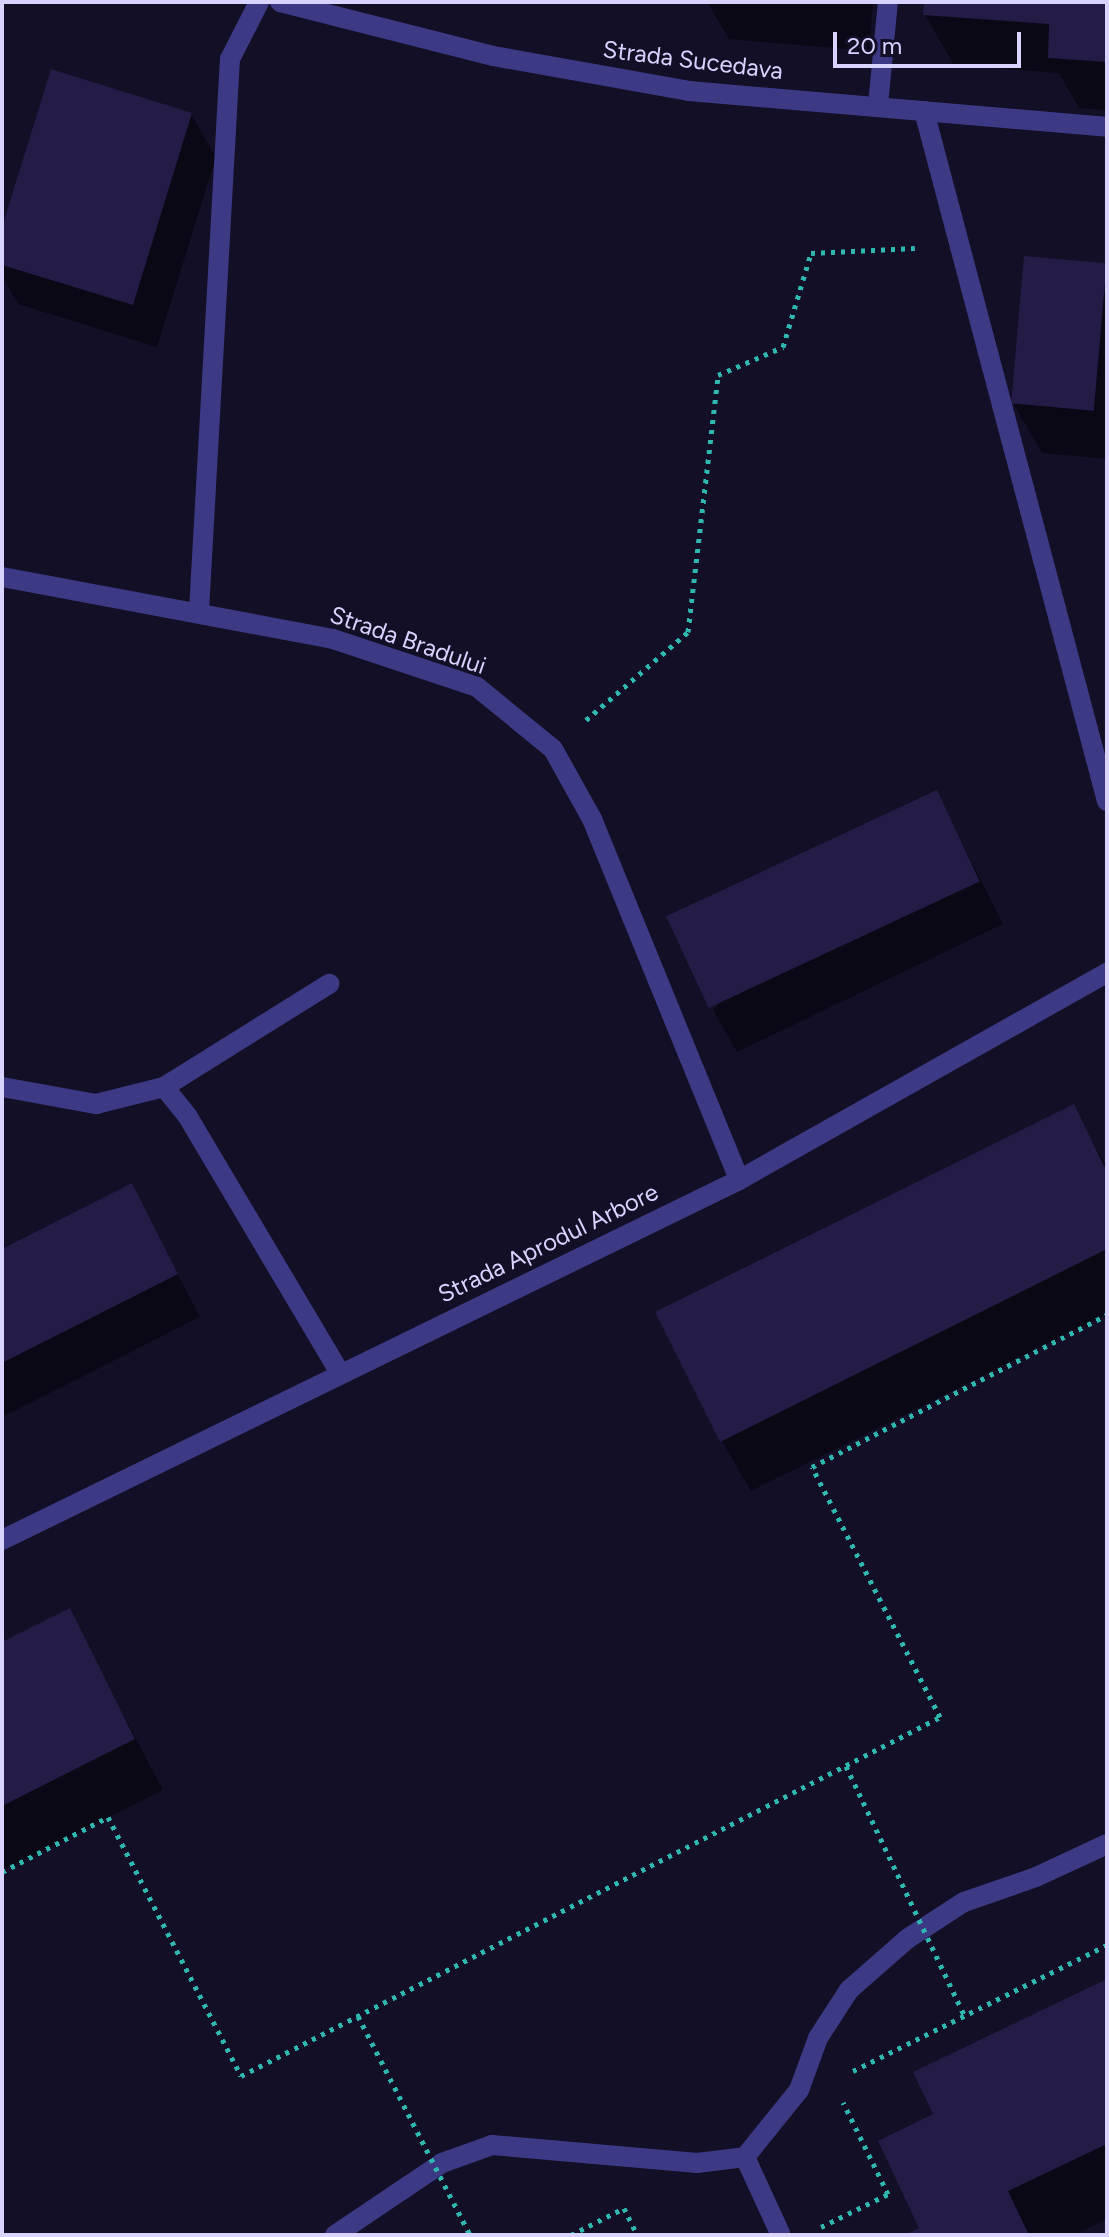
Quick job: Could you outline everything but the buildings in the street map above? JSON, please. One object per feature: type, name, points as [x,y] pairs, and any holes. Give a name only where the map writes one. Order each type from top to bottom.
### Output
[{"type":"street","points":[[199,611],[230,59],[259,2]]},
{"type":"street","name":"Strada Sucedava","points":[[280,2],[493,56],[689,91],[1107,127]]},
{"type":"street","points":[[878,105],[888,2]]},
{"type":"street","points":[[924,111],[1107,801]]},
{"type":"street","name":"Strada Bradului","points":[[2,577],[199,611],[333,639],[477,687],[553,749],[592,819],[739,1180]]},
{"type":"street","name":"Strada Aprodul Arbore","points":[[2,1540],[339,1371],[739,1180],[1107,973]]},
{"type":"street","points":[[2,1087],[96,1104],[164,1087],[329,984]]},
{"type":"street","points":[[164,1087],[188,1117],[339,1371]]},
{"type":"street","points":[[335,2235],[442,2163],[492,2145],[697,2163],[745,2157],[799,2090],[818,2038],[849,1990],[895,1949],[964,1902],[1036,1877],[1107,1844]]},
{"type":"street","points":[[745,2157],[781,2234]]},
{"type":"path","points":[[553,749],[688,632],[718,375],[783,347],[811,253],[960,246]]},
{"type":"path","points":[[2,1872],[108,1817],[241,2076],[940,1717],[812,1467],[1107,1315]]},
{"type":"path","points":[[846,1766],[964,2015]]},
{"type":"path","points":[[846,2074],[1107,1945]]},
{"type":"path","points":[[358,2016],[470,2235]]},
{"type":"path","points":[[806,2235],[888,2194],[840,2095]]},
{"type":"path","points":[[571,2235],[624,2208],[637,2235]]}]
